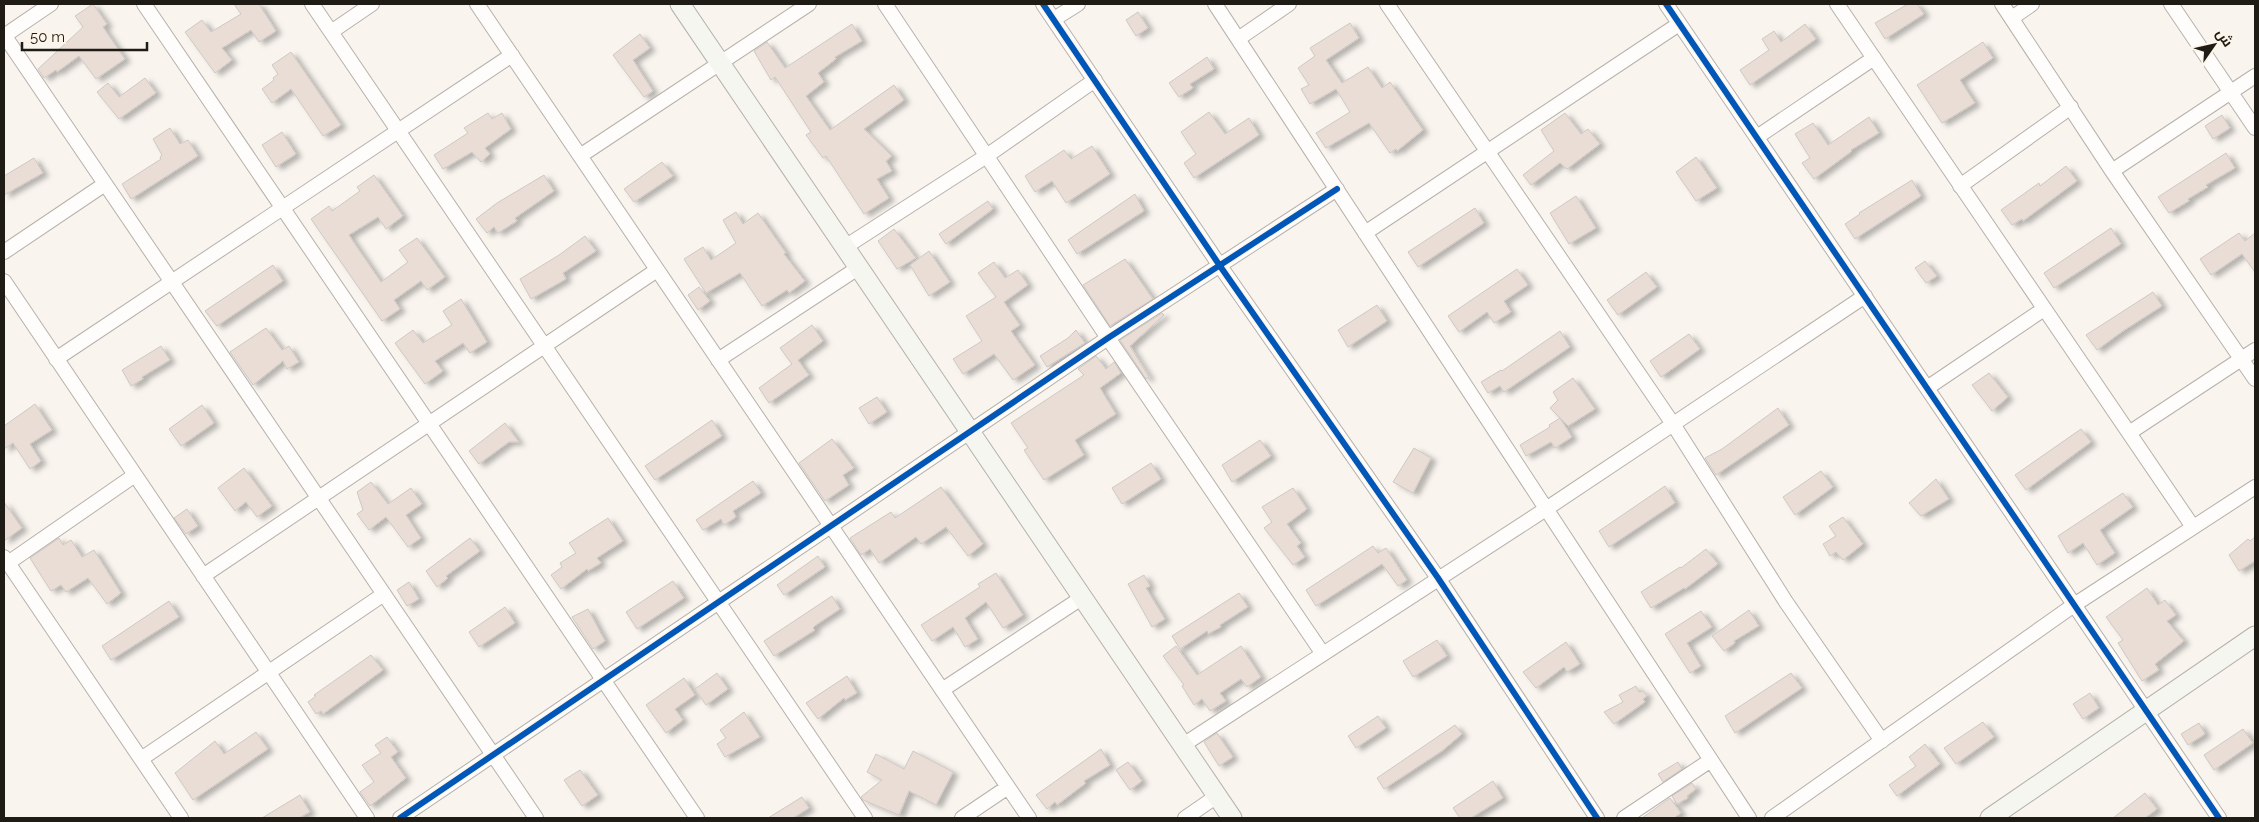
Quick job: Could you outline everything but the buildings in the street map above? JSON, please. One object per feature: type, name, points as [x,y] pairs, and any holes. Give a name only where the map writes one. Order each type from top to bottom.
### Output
[{"type":"street","points":[[51,4],[4,35],[536,818]]},
{"type":"street","points":[[144,4],[697,818]]},
{"type":"street","points":[[312,4],[865,818]]},
{"type":"street","points":[[331,32],[372,4]]},
{"type":"street","points":[[477,4],[1029,818]]},
{"type":"street","points":[[680,4],[1232,818]]},
{"type":"street","points":[[580,156],[809,4]]},
{"type":"street","points":[[886,4],[1108,338],[1323,654]]},
{"type":"street","points":[[1043,4],[1220,266],[1438,578],[1597,818]]},
{"type":"street","points":[[1054,19],[1078,4]]},
{"type":"street","points":[[1214,4],[1366,232],[1749,818]]},
{"type":"street","points":[[1238,39],[1289,4]]},
{"type":"street","points":[[1387,4],[1673,424],[1786,602],[1882,741]]},
{"type":"street","points":[[1666,4],[2219,818]]},
{"type":"street","points":[[1837,4],[2193,527]]},
{"type":"street","points":[[2002,4],[2112,171],[2255,379]]},
{"type":"street","points":[[2012,18],[2032,4]]},
{"type":"street","points":[[2171,4],[2255,128]]},
{"type":"street","points":[[1366,232],[1679,24]]},
{"type":"street","points":[[56,359],[512,55]]},
{"type":"street","points":[[1757,137],[1874,58]]},
{"type":"street","points":[[2112,171],[2255,76]]},
{"type":"street","points":[[845,247],[988,155],[1095,80]]},
{"type":"street","points":[[1960,186],[2071,108]]},
{"type":"street","points":[[4,252],[105,184]]},
{"type":"street","points":[[400,818],[1108,338],[1337,189]]},
{"type":"street","points":[[718,360],[858,268]]},
{"type":"street","points":[[203,576],[657,270]]},
{"type":"street","points":[[4,281],[367,818]]},
{"type":"street","points":[[1183,745],[1546,509],[1865,296]]},
{"type":"street","points":[[1927,388],[2044,309]]},
{"type":"street","points":[[2129,433],[2255,350]]},
{"type":"street","points":[[135,475],[6,560],[181,818]]},
{"type":"street","points":[[1772,818],[2074,605],[2255,487]]},
{"type":"street","points":[[141,759],[384,594]]},
{"type":"street","points":[[942,690],[1082,597]]},
{"type":"street","points":[[1990,818],[2255,636]]},
{"type":"street","points":[[1624,818],[1711,760]]},
{"type":"street","points":[[962,818],[1008,787]]},
{"type":"street","points":[[1185,818],[1217,796]]},
{"type":"cycle path","points":[[1043,4],[1220,266],[1438,578],[1597,818]]},
{"type":"cycle path","points":[[1666,4],[2219,818]]},
{"type":"cycle path","points":[[400,818],[1108,338],[1337,189]]}]
